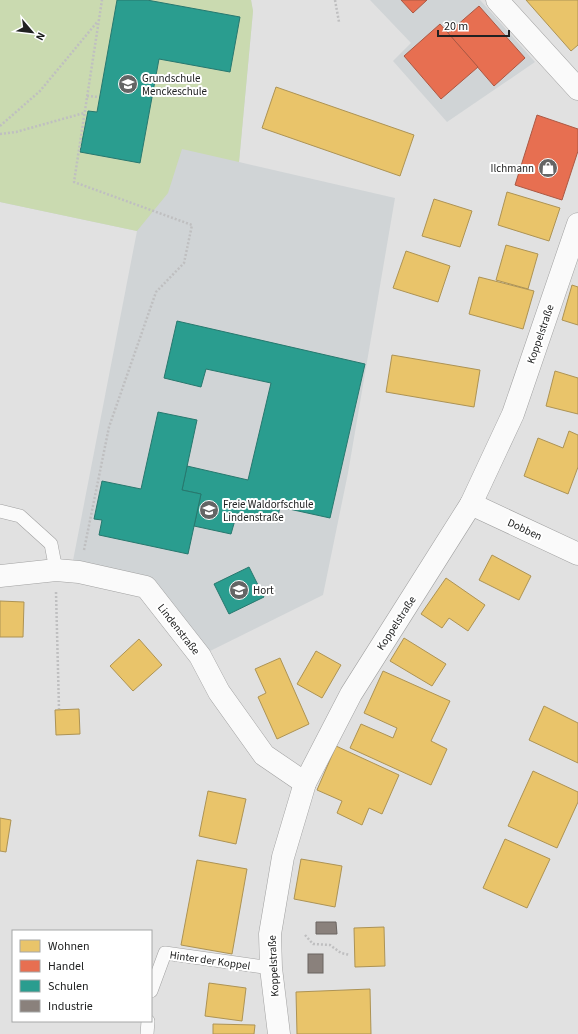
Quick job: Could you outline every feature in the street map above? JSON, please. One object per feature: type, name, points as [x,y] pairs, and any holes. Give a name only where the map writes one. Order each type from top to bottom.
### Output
[{"type":"street","points":[[498,0],[578,89]]},
{"type":"street","name":"Koppelstraße","points":[[279,1034],[271,968],[270,934],[283,857],[305,783],[351,694],[427,576],[471,504],[513,414],[578,224]]},
{"type":"street","name":"Dobben","points":[[471,504],[578,554]]},
{"type":"street","name":"Lindenstraße","points":[[0,576],[56,570],[79,572],[146,587],[200,656],[219,692],[264,755],[305,783]]},
{"type":"lane","points":[[0,511],[20,516],[51,544],[56,570]]},
{"type":"lane","name":"Hinter der Koppel","points":[[152,988],[165,953],[271,968]]},
{"type":"lane","points":[[147,1034],[148,1022]]},
{"type":"path","points":[[79,572],[109,427],[156,292],[184,263],[192,225],[74,182],[102,0]]},
{"type":"path","points":[[335,0],[339,22]]},
{"type":"path","points":[[0,126],[40,91],[99,20]]},
{"type":"path","points":[[87,96],[99,97]]},
{"type":"path","points":[[0,134],[16,132],[84,113]]},
{"type":"path","points":[[56,570],[59,710]]},
{"type":"path","points":[[305,935],[313,944],[330,945],[341,953],[350,955]]},
{"type":"shaded area","points":[[0,0],[251,0],[253,11],[239,162],[395,198],[348,473],[323,595],[200,656],[146,587],[71,571],[137,231],[0,202]]},
{"type":"shaded area","points":[[370,0],[480,0],[535,62],[447,122],[393,61],[411,43]]},
{"type":"green space","points":[[0,0],[117,0],[97,112],[88,111],[80,152],[140,163],[159,59],[230,72],[240,17],[147,0],[251,0],[253,11],[239,162],[182,149],[168,193],[137,231],[0,202]]},
{"type":"building: Wohnen","points":[[526,0],[578,0],[578,45],[571,51]]},
{"type":"building: Wohnen","points":[[276,87],[414,135],[400,176],[262,128]]},
{"type":"building: Wohnen","points":[[507,192],[560,208],[549,241],[498,225]]},
{"type":"building: Wohnen","points":[[434,199],[472,211],[460,247],[422,236]]},
{"type":"building: Wohnen","points":[[506,245],[538,254],[528,289],[496,280]]},
{"type":"building: Wohnen","points":[[406,251],[450,266],[438,302],[393,288]]},
{"type":"building: Wohnen","points":[[479,277],[534,291],[523,329],[469,314]]},
{"type":"building: Wohnen","points":[[572,285],[578,287],[578,325],[562,320]]},
{"type":"building: Wohnen","points":[[392,355],[480,370],[474,407],[386,392]]},
{"type":"building: Wohnen","points":[[555,371],[578,378],[578,414],[546,406]]},
{"type":"building: Wohnen","points":[[569,431],[578,435],[578,467],[568,494],[524,476],[538,438],[563,448]]},
{"type":"building: Wohnen","points":[[492,555],[531,576],[519,600],[479,580]]},
{"type":"building: Wohnen","points":[[446,578],[485,605],[468,631],[449,618],[442,628],[421,614]]},
{"type":"building: Wohnen","points":[[0,601],[24,602],[23,637],[0,637]]},
{"type":"building: Wohnen","points":[[404,638],[446,664],[432,686],[390,661]]},
{"type":"building: Wohnen","points":[[139,639],[162,665],[133,691],[110,666]]},
{"type":"building: Wohnen","points":[[316,651],[341,665],[322,698],[297,684]]},
{"type":"building: Wohnen","points":[[280,658],[309,724],[277,739],[258,697],[266,693],[255,669]]},
{"type":"building: Wohnen","points":[[383,671],[450,701],[431,741],[447,749],[431,785],[350,748],[361,724],[393,738],[397,728],[364,713]]},
{"type":"building: Wohnen","points":[[544,706],[578,723],[578,763],[529,740]]},
{"type":"building: Wohnen","points":[[79,709],[80,734],[56,735],[55,710]]},
{"type":"building: Wohnen","points":[[336,746],[399,775],[382,814],[369,808],[362,825],[337,813],[342,801],[317,790]]},
{"type":"building: Wohnen","points":[[533,771],[578,792],[578,802],[557,848],[508,826]]},
{"type":"building: Wohnen","points":[[208,791],[246,799],[236,844],[199,836]]},
{"type":"building: Wohnen","points":[[0,818],[11,820],[6,852],[0,851]]},
{"type":"building: Wohnen","points":[[505,839],[550,859],[527,908],[483,888]]},
{"type":"building: Wohnen","points":[[301,859],[342,866],[335,907],[294,899]]},
{"type":"building: Wohnen","points":[[197,860],[247,869],[232,954],[181,945]]},
{"type":"building: Wohnen","points":[[384,927],[385,966],[355,967],[354,928]]},
{"type":"building: Wohnen","points":[[209,983],[246,988],[242,1021],[205,1016]]},
{"type":"building: Wohnen","points":[[370,989],[371,1034],[297,1034],[296,992]]},
{"type":"building: Wohnen","points":[[213,1024],[255,1025],[254,1034],[213,1034]]},
{"type":"building: Handel","points":[[401,0],[427,0],[413,13]]},
{"type":"building: Handel","points":[[479,6],[525,58],[494,86],[448,33]]},
{"type":"building: Handel","points":[[440,24],[478,67],[441,99],[404,56]]},
{"type":"building: Handel","points":[[537,115],[578,129],[578,151],[562,200],[515,185]]},
{"type":"building: Schulen","name":"Grundschule Menckeschule","points":[[117,0],[147,0],[240,17],[230,72],[159,59],[140,163],[80,152],[88,111],[97,112]]},
{"type":"building: Schulen","points":[[177,321],[365,364],[330,518],[280,507],[277,521],[237,513],[231,534],[194,526],[201,494],[182,490],[187,466],[248,480],[271,383],[206,369],[201,387],[164,378]]},
{"type":"building: Schulen","points":[[158,412],[197,420],[182,490],[201,494],[188,554],[99,535],[102,520],[94,519],[102,481],[141,489]]},
{"type":"building: Schulen","name":"Hort","points":[[249,567],[264,597],[229,614],[214,584]]},
{"type":"building: Industrie","points":[[316,922],[336,922],[337,934],[316,934]]},
{"type":"building: Industrie","points":[[308,954],[323,954],[323,973],[308,973]]},
{"type":"place","name":"Grundschule Menckeschule","points":[[128,84]]},
{"type":"place","name":"Ilchmann","points":[[548,168]]},
{"type":"place","name":"Freie Waldorfschule Lindenstraße","points":[[209,510]]},
{"type":"place","name":"Hort","points":[[239,590]]}]
